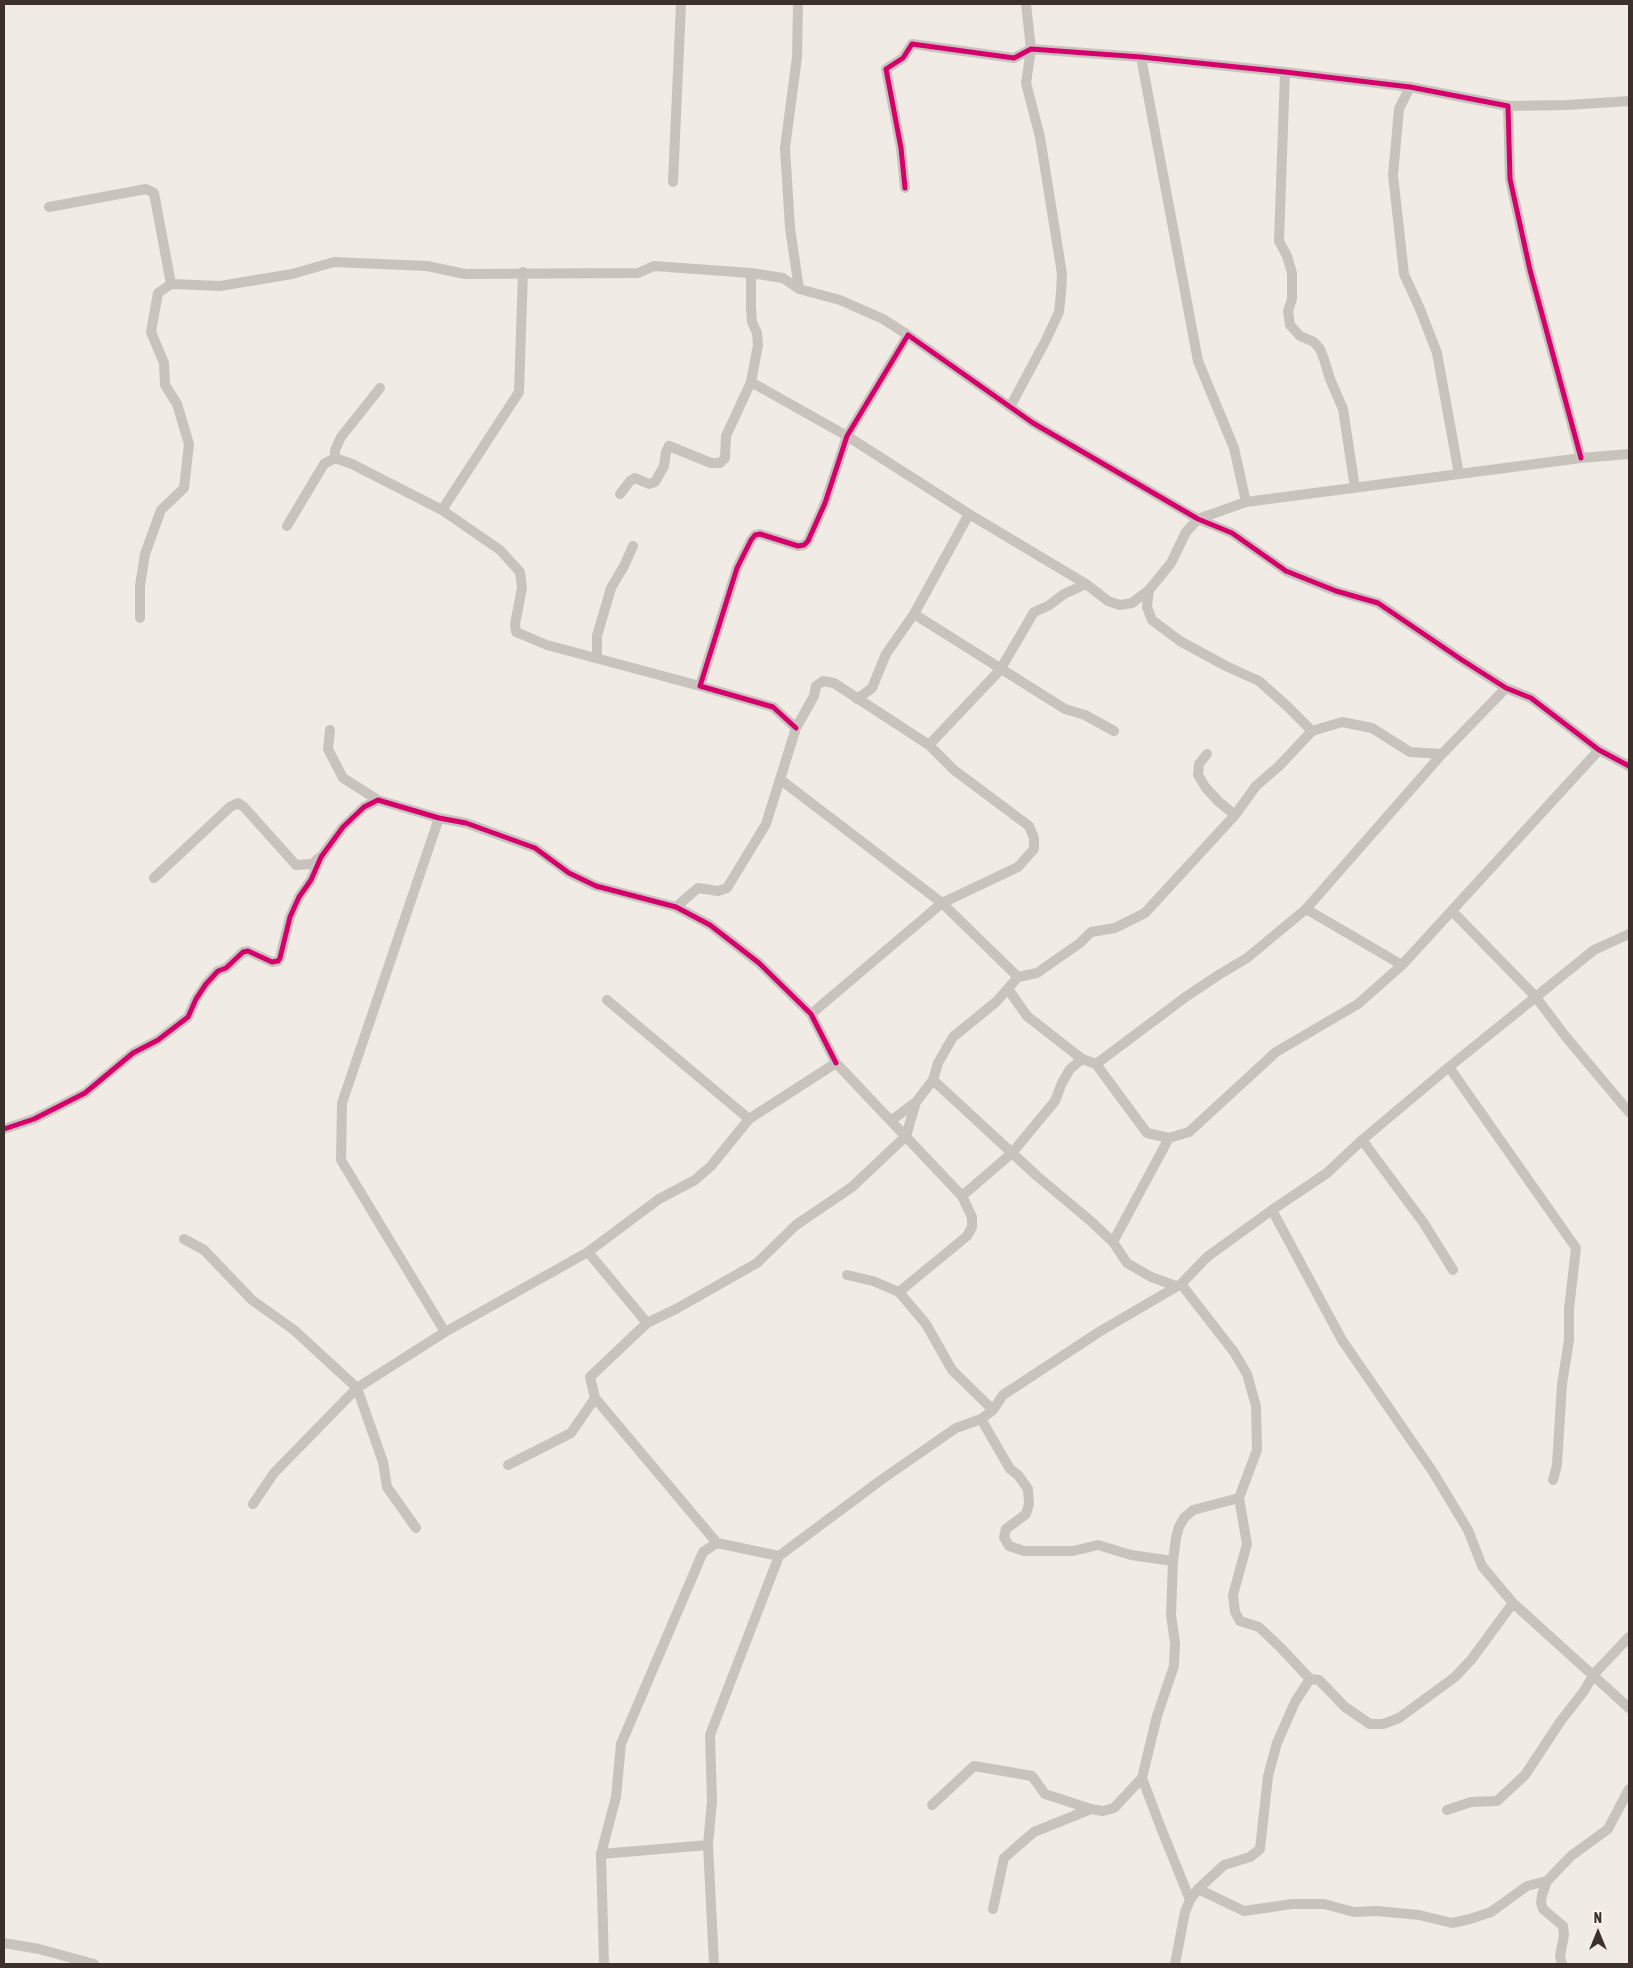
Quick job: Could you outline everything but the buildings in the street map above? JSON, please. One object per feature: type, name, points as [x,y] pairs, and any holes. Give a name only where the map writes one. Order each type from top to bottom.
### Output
[{"type":"street","points":[[673,182],[681,4]]},
{"type":"street","points":[[798,4],[797,57],[785,148],[790,228],[799,289]]},
{"type":"street","points":[[1010,407],[1059,312],[1062,274],[1040,137],[1026,83],[1031,49],[1026,4]]},
{"type":"street","points":[[905,188],[901,148],[886,69],[903,58],[912,44],[1014,58],[1031,49],[1141,57],[1410,87],[1508,106],[1629,101]]},
{"type":"street","points":[[1141,57],[1176,252],[1198,361],[1234,448],[1246,502]]},
{"type":"street","points":[[1285,72],[1279,241],[1287,256],[1292,273],[1292,299],[1288,311],[1290,325],[1300,336],[1314,342],[1320,349],[1324,359],[1343,409],[1355,488]]},
{"type":"street","points":[[1410,87],[1399,109],[1393,175],[1404,274],[1437,353],[1459,474]]},
{"type":"street","points":[[1508,106],[1510,179],[1530,270],[1582,458]]},
{"type":"street","points":[[49,207],[146,189],[154,192],[171,284]]},
{"type":"street","points":[[140,618],[140,586],[145,554],[161,510],[184,488],[189,444],[177,404],[165,385],[164,363],[151,332],[158,293],[171,284],[220,286],[292,274],[334,262],[427,266],[465,274],[523,272],[638,273],[654,266],[751,273],[783,278],[799,289],[840,300],[883,319],[1033,423],[1198,519],[1232,534],[1258,550],[1270,562],[1286,571],[1336,591],[1378,603],[1506,688],[1531,698],[1598,750],[1629,766]]},
{"type":"street","points":[[442,510],[519,392],[523,272]]},
{"type":"street","points":[[620,494],[630,481],[635,478],[649,484],[654,482],[664,466],[666,452],[670,446],[711,462],[720,462],[725,458],[726,436],[751,382],[758,345],[758,333],[752,322],[751,273]]},
{"type":"street","points":[[700,686],[737,568],[751,540],[755,535],[760,534],[798,546],[804,545],[808,541],[825,503],[847,436],[908,335]]},
{"type":"street","points":[[751,382],[847,436],[969,514],[1086,584],[1108,601],[1120,605],[1132,603],[1149,590],[1171,563],[1186,532],[1198,519],[1246,502],[1582,458],[1629,454]]},
{"type":"street","points":[[335,458],[335,450],[341,437],[380,388]]},
{"type":"street","points":[[287,526],[324,464],[335,458],[352,464],[442,510],[500,550],[520,572],[522,588],[515,624],[516,632],[546,645],[597,657],[773,707],[796,728]]},
{"type":"street","points":[[857,699],[872,688],[886,654],[914,614],[969,514]]},
{"type":"street","points":[[597,657],[597,636],[610,588],[624,566],[633,546]]},
{"type":"street","points":[[929,745],[1000,670],[1034,612],[1048,606],[1064,594],[1086,584]]},
{"type":"street","points":[[1149,590],[1147,607],[1152,620],[1180,641],[1258,681],[1312,731]]},
{"type":"street","points":[[914,614],[1000,670],[1065,709],[1085,715],[1114,731]]},
{"type":"street","points":[[676,907],[698,888],[718,890],[727,888],[766,824],[796,728],[814,696],[816,686],[823,681],[834,683],[929,745],[954,770],[1029,826],[1034,838],[1034,849],[1018,867],[942,903],[811,1014]]},
{"type":"street","points":[[1096,1064],[1193,992],[1248,958],[1306,909],[1442,754],[1506,688]]},
{"type":"street","points":[[892,1120],[916,1102],[933,1080],[938,1063],[953,1037],[996,1002],[1018,977],[1038,973],[1080,943],[1091,932],[1115,928],[1144,913],[1235,815],[1256,786],[1279,766],[1312,731],[1342,722],[1372,728],[1410,752],[1442,754]]},
{"type":"street","points":[[330,730],[328,749],[343,778],[378,800],[439,818],[466,823],[535,848],[569,873],[596,886],[676,907],[710,924],[759,963],[811,1014],[836,1063],[962,1196],[972,1217],[972,1227],[967,1236],[899,1292]]},
{"type":"street","points":[[1008,989],[1027,1016],[1082,1059],[1096,1064],[1147,1133],[1169,1138],[1189,1132],[1276,1052],[1358,1004],[1402,965],[1598,750]]},
{"type":"street","points":[[1207,754],[1199,764],[1198,775],[1219,802],[1235,815]]},
{"type":"street","points":[[781,780],[942,903],[1018,977]]},
{"type":"street","points":[[4,1129],[34,1119],[84,1092],[133,1053],[158,1040],[188,1017],[196,999],[206,984],[218,971],[226,968],[243,952],[248,951],[272,962],[278,962],[290,916],[299,897],[312,880],[321,857],[343,827],[364,807],[378,800]]},
{"type":"street","points":[[154,878],[230,807],[238,803],[244,807],[296,864],[312,864],[321,857]]},
{"type":"street","points":[[439,818],[342,1103],[341,1160],[445,1332]]},
{"type":"street","points":[[1306,909],[1402,965]]},
{"type":"street","points":[[1452,911],[1535,996],[1566,1037],[1629,1112]]},
{"type":"street","points":[[714,1964],[708,1845],[712,1801],[710,1736],[779,1556],[881,1480],[956,1428],[981,1419],[993,1410],[1003,1395],[1099,1332],[1178,1285],[1207,1257],[1327,1173],[1362,1140],[1449,1067],[1594,950],[1628,936]]},
{"type":"street","points":[[608,1000],[748,1119]]},
{"type":"street","points":[[962,1196],[1012,1152],[1056,1101],[1062,1083],[1070,1069],[1082,1059]]},
{"type":"street","points":[[253,1504],[274,1473],[357,1388],[445,1332],[588,1252],[659,1199],[695,1180],[711,1166],[748,1119],[836,1063]]},
{"type":"street","points":[[1449,1067],[1576,1248],[1569,1308],[1569,1340],[1562,1384],[1557,1465],[1553,1480]]},
{"type":"street","points":[[933,1080],[1113,1242],[1127,1263],[1151,1277],[1178,1285],[1234,1352],[1247,1374],[1256,1406],[1257,1450],[1240,1498],[1247,1544],[1233,1595],[1235,1612],[1240,1622],[1258,1627],[1310,1679],[1319,1680],[1345,1707],[1370,1724],[1383,1724],[1399,1718],[1455,1677],[1471,1660],[1513,1603]]},
{"type":"street","points":[[779,1556],[717,1543],[595,1398],[590,1377],[647,1323],[676,1309],[757,1263],[796,1225],[852,1187],[906,1136],[916,1102]]},
{"type":"street","points":[[1113,1242],[1169,1138]]},
{"type":"street","points":[[1362,1140],[1422,1222],[1453,1270]]},
{"type":"street","points":[[1272,1210],[1342,1340],[1433,1472],[1468,1530],[1482,1566],[1513,1603],[1594,1674],[1629,1708]]},
{"type":"street","points":[[184,1239],[204,1250],[252,1300],[294,1330],[357,1388],[383,1462],[387,1487],[416,1528]]},
{"type":"street","points":[[588,1252],[647,1323]]},
{"type":"street","points":[[846,1275],[873,1281],[899,1292],[926,1324],[952,1370],[993,1410]]},
{"type":"street","points":[[508,1466],[571,1433],[595,1398]]},
{"type":"street","points":[[981,1419],[1010,1469],[1018,1475],[1028,1489],[1029,1504],[1026,1514],[1006,1529],[1004,1537],[1009,1546],[1024,1551],[1073,1551],[1098,1545],[1131,1555],[1173,1561]]},
{"type":"street","points":[[932,1805],[974,1766],[1032,1776],[1045,1794],[1091,1809],[1103,1811],[1114,1808],[1142,1778],[1157,1716],[1174,1666],[1175,1643],[1171,1615],[1173,1561],[1176,1538],[1184,1518],[1193,1510],[1240,1498]]},
{"type":"street","points":[[604,1964],[601,1854],[616,1797],[621,1744],[703,1552],[717,1543]]},
{"type":"street","points":[[1447,1810],[1471,1802],[1497,1801],[1525,1775],[1594,1674],[1629,1637]]},
{"type":"street","points":[[1175,1964],[1186,1912],[1190,1900],[1198,1889],[1224,1865],[1250,1856],[1260,1849],[1268,1776],[1276,1743],[1295,1702],[1310,1679]]},
{"type":"street","points":[[1142,1778],[1160,1828],[1190,1900]]},
{"type":"street","points":[[1562,1964],[1560,1956],[1564,1935],[1563,1926],[1543,1909],[1541,1903],[1547,1881],[1571,1856],[1608,1829],[1629,1790]]},
{"type":"street","points":[[993,1909],[1004,1858],[1034,1832],[1091,1809]]},
{"type":"street","points":[[601,1854],[708,1845]]},
{"type":"street","points":[[1198,1889],[1244,1911],[1292,1904],[1324,1904],[1354,1912],[1378,1911],[1419,1915],[1452,1923],[1491,1912],[1527,1886],[1547,1881]]},
{"type":"street","points":[[4,1944],[39,1949],[94,1964]]},
{"type":"cycle path","points":[[905,188],[901,148],[886,69],[903,58],[912,44],[1014,58],[1031,49],[1141,57],[1410,87],[1508,106],[1510,179],[1530,270],[1581,458]]},
{"type":"cycle path","points":[[796,728],[773,707],[700,686],[737,568],[751,540],[755,535],[760,534],[798,546],[804,545],[808,541],[825,503],[847,436],[908,335],[1033,423],[1198,519],[1232,533],[1286,571],[1336,591],[1378,603],[1506,688],[1531,698],[1599,750],[1629,766]]},
{"type":"cycle path","points":[[4,1129],[34,1119],[85,1093],[133,1053],[158,1040],[188,1017],[196,999],[206,984],[218,971],[226,968],[243,952],[248,951],[272,962],[278,961],[290,917],[299,897],[311,880],[321,857],[343,827],[364,807],[378,800],[439,818],[466,823],[535,848],[569,873],[596,886],[676,907],[710,925],[759,963],[811,1014],[836,1063]]}]
